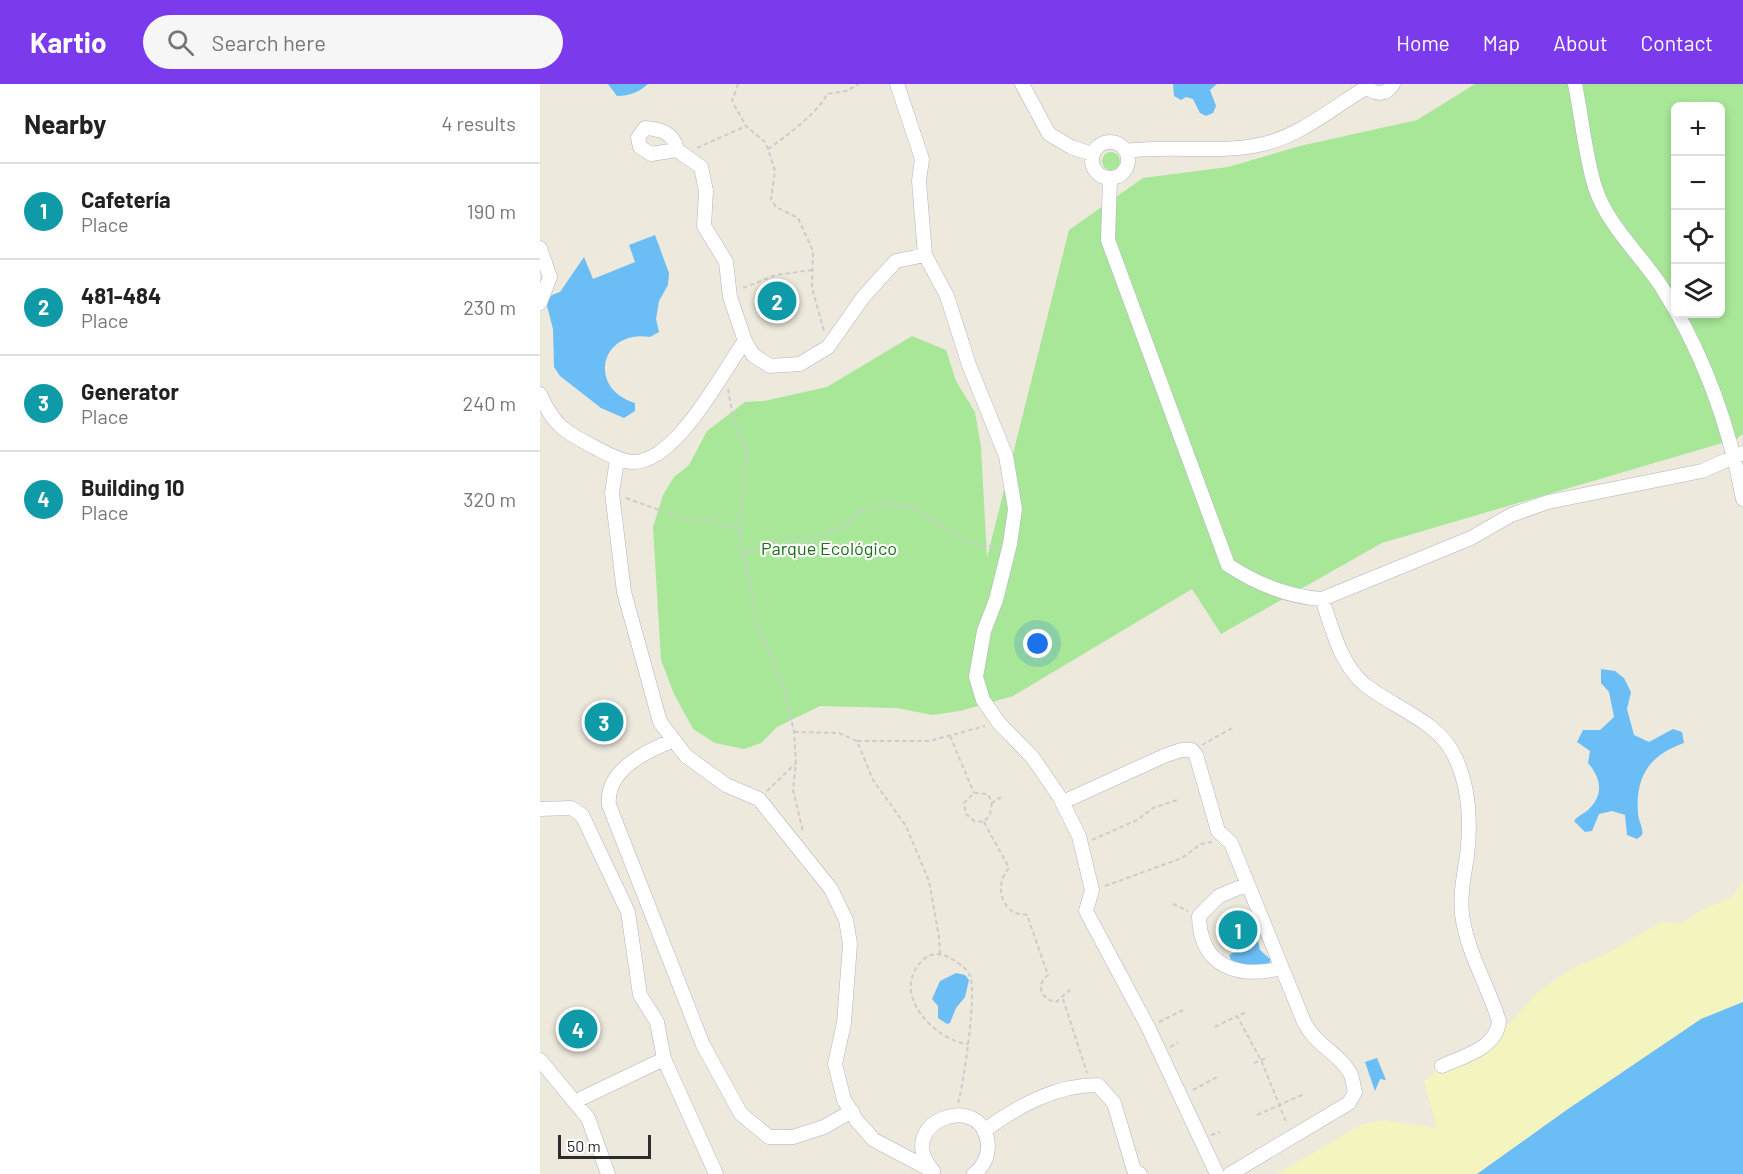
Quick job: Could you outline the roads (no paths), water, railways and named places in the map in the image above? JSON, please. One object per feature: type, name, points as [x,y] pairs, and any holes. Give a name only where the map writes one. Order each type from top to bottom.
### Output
[{"type":"lane","points":[[897,84],[913,139],[922,159],[920,200],[925,255],[946,296],[969,365],[1006,456],[1015,509],[1010,544],[996,600],[984,631],[976,677],[983,700],[1003,727],[1033,759],[1063,802],[1082,844],[1092,890],[1086,911],[1148,1028],[1217,1174]]},
{"type":"lane","points":[[1022,84],[1049,134],[1071,147],[1092,154]]},
{"type":"lane","points":[[1126,152],[1152,148],[1262,145],[1285,137],[1367,85],[1380,94],[1389,91],[1393,84]]},
{"type":"lane","points":[[1575,84],[1596,189],[1619,230],[1661,286],[1705,371],[1739,454],[1743,499]]},
{"type":"lane","points":[[1117,143],[1126,152],[1128,163],[1116,177],[1110,178],[1095,171],[1092,154],[1099,145],[1117,143]]},
{"type":"lane","points":[[681,152],[701,167],[704,174],[706,191],[704,226],[726,262],[730,297],[745,341],[753,355],[770,366],[800,364],[828,347],[864,296],[896,261],[925,255]]},
{"type":"lane","points":[[1110,178],[1108,240],[1228,565],[1253,581],[1299,598],[1322,599],[1471,538],[1512,515],[1548,502],[1702,471],[1739,454]]},
{"type":"lane","points":[[540,248],[550,277],[540,303]]},
{"type":"lane","points":[[540,394],[549,416],[567,433],[617,459],[634,462],[651,458],[684,428],[710,398],[729,362],[745,341]]},
{"type":"lane","points":[[617,459],[612,493],[624,592],[660,722],[672,741],[686,756],[726,785],[759,799],[831,889],[846,920],[850,944],[844,1023],[835,1064],[844,1100],[874,1140],[935,1172]]},
{"type":"lane","points":[[1322,599],[1341,651],[1352,671],[1364,683],[1440,737],[1452,750],[1460,767],[1469,833],[1461,892],[1465,935],[1499,1021],[1498,1030],[1489,1044],[1442,1066]]},
{"type":"lane","points":[[672,741],[636,758],[619,775],[608,795],[609,805],[703,1045],[741,1114],[770,1137],[794,1137],[824,1128],[852,1111]]},
{"type":"lane","points":[[1063,802],[1164,756],[1180,750],[1192,750],[1196,755],[1218,831],[1231,843],[1310,1034],[1352,1075],[1355,1092],[1349,1103],[1230,1174]]},
{"type":"lane","points":[[540,809],[571,808],[582,815],[628,912],[640,995],[657,1022],[664,1059],[716,1174]]},
{"type":"lane","points":[[1248,884],[1219,896],[1199,916],[1199,934],[1206,949],[1221,963],[1240,973],[1262,973],[1282,968]]},
{"type":"lane","points":[[576,1101],[664,1059]]},
{"type":"lane","points":[[540,1060],[588,1118],[608,1174]]},
{"type":"lane","points":[[984,1131],[1003,1117],[1040,1097],[1071,1085],[1098,1085],[1114,1103],[1134,1170],[1140,1174]]},
{"type":"lane","points":[[935,1172],[925,1159],[924,1137],[938,1120],[955,1115],[969,1117],[984,1131],[987,1152],[982,1165],[974,1174]]},
{"type":"water","points":[[608,84],[648,84],[634,93],[617,96]]},
{"type":"water","points":[[1173,84],[1217,84],[1210,90],[1216,106],[1213,113],[1206,116],[1200,113],[1193,99],[1186,97],[1181,100],[1174,96]]},
{"type":"water","points":[[655,235],[669,273],[668,285],[659,301],[656,319],[659,332],[650,337],[633,337],[620,342],[611,350],[606,361],[605,373],[610,385],[620,396],[635,403],[635,411],[624,418],[601,408],[560,376],[554,367],[553,329],[546,302],[552,295],[560,292],[584,257],[593,279],[635,262],[629,245]]},
{"type":"water","points":[[1601,669],[1615,671],[1624,678],[1631,692],[1627,709],[1634,735],[1649,742],[1673,729],[1682,732],[1684,743],[1662,754],[1647,769],[1642,778],[1639,788],[1638,816],[1642,835],[1637,839],[1627,835],[1625,815],[1612,811],[1599,814],[1592,831],[1585,832],[1574,821],[1594,803],[1599,792],[1596,774],[1588,763],[1590,751],[1577,742],[1583,730],[1600,730],[1614,717],[1609,692],[1601,683]]},
{"type":"water","points":[[1258,941],[1260,950],[1270,959],[1270,964],[1261,970],[1231,960],[1229,955]]},
{"type":"water","points":[[956,973],[965,975],[969,980],[965,997],[956,1008],[950,1023],[947,1024],[938,1018],[938,1006],[932,999],[940,981]]},
{"type":"water","points":[[1743,1002],[1743,1174],[1477,1174],[1701,1019]]},
{"type":"water","points":[[1377,1058],[1386,1080],[1380,1079],[1375,1091],[1365,1062]]},
{"type":"place","name":"481-484","points":[[777,301]]},
{"type":"place","name":"Generator","points":[[604,722]]},
{"type":"place","name":"Cafetería","points":[[1238,930]]},
{"type":"place","name":"Building 10","points":[[578,1029]]},
{"type":"park label","name":"Parque Ecológico","points":[[829,548]]}]
